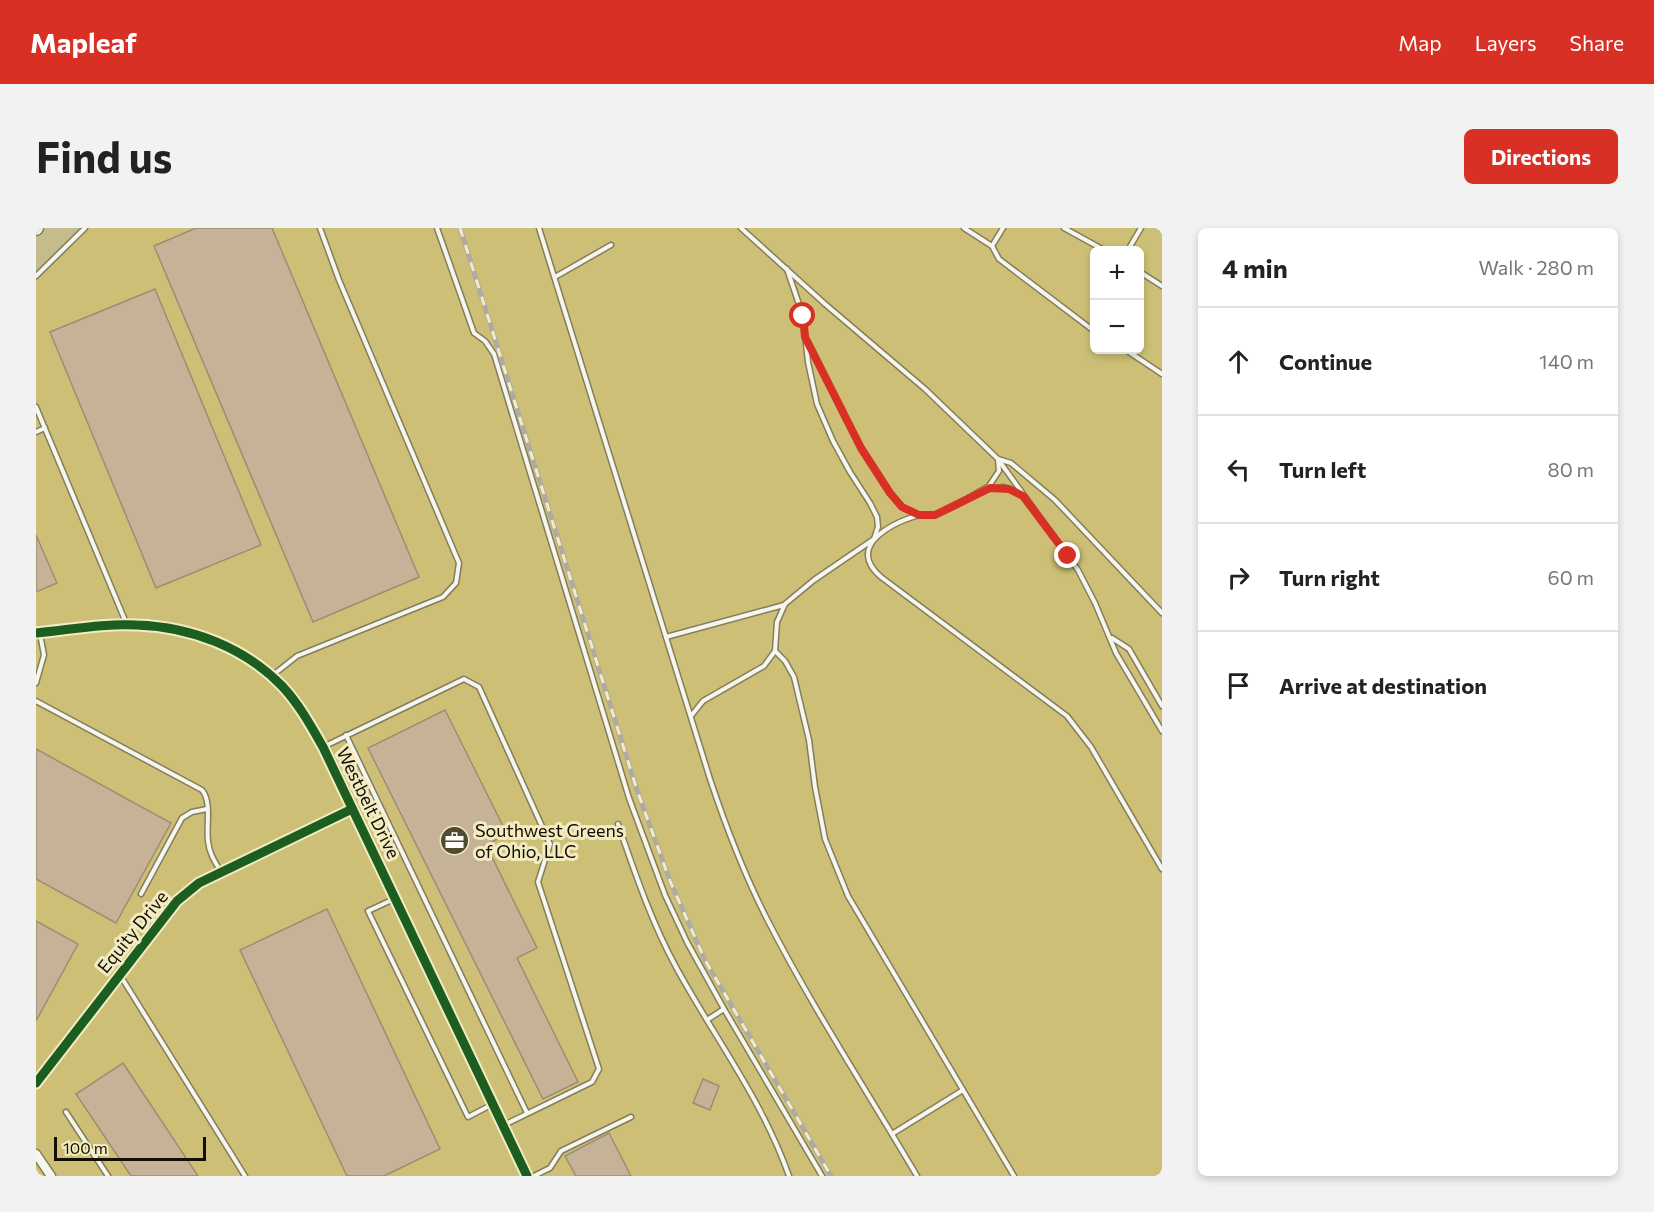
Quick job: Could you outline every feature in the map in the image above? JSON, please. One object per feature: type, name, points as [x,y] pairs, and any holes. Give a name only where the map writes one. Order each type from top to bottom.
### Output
[{"type":"street","name":"Westbelt Drive","points":[[38,633],[127,625],[179,629],[209,639],[239,653],[271,677],[293,699],[323,747],[527,1176]]},
{"type":"street","name":"Equity Drive","points":[[36,1083],[177,901],[199,883],[352,809]]},
{"type":"street","points":[[36,1154],[51,1176]]},
{"type":"lane","points":[[36,276],[85,228]]},
{"type":"lane","points":[[271,677],[297,656],[443,597],[456,583],[459,563],[339,280],[320,228]]},
{"type":"lane","points":[[437,228],[474,333],[485,341],[494,354],[622,775],[644,840],[687,942],[822,1176]]},
{"type":"lane","points":[[539,228],[690,716],[729,834],[766,918],[917,1176]]},
{"type":"lane","points":[[741,228],[825,304],[925,389],[998,459],[1078,570],[1088,587],[1116,653],[1162,731]]},
{"type":"lane","points":[[964,228],[992,246],[1005,265],[1090,327]]},
{"type":"lane","points":[[992,246],[1003,228]]},
{"type":"lane","points":[[1064,228],[1097,246]]},
{"type":"lane","points":[[1130,246],[1141,228]]},
{"type":"lane","points":[[555,277],[611,245]]},
{"type":"lane","points":[[786,267],[803,316],[817,404],[833,441],[877,517],[878,527],[868,556],[875,572],[1055,705],[1079,730],[1162,869]]},
{"type":"lane","points":[[1144,275],[1162,286]]},
{"type":"lane","points":[[805,337],[861,448],[890,493],[902,507],[919,515]]},
{"type":"lane","points":[[1132,354],[1162,374]]},
{"type":"lane","points":[[36,407],[127,625]]},
{"type":"lane","points":[[36,432],[45,428]]},
{"type":"lane","points":[[666,638],[785,604],[822,574],[894,525],[919,515],[935,515],[989,486],[997,476],[1000,465],[998,459]]},
{"type":"lane","points":[[998,459],[1011,463],[1055,500],[1162,613]]},
{"type":"lane","points":[[978,493],[997,487],[1009,489],[1023,496]]},
{"type":"lane","points":[[690,716],[703,701],[764,666],[775,651],[777,622],[785,604]]},
{"type":"lane","points":[[36,683],[44,655],[38,633]]},
{"type":"lane","points":[[1110,637],[1129,649],[1162,706]]},
{"type":"lane","points":[[775,651],[785,661],[794,677],[809,740],[825,839],[848,896],[1014,1176]]},
{"type":"lane","points":[[323,747],[464,679],[479,687],[550,844],[538,882],[599,1069],[592,1082],[503,1125]]},
{"type":"lane","points":[[36,701],[202,790],[205,793],[210,853],[221,872]]},
{"type":"lane","points":[[346,735],[527,1113]]},
{"type":"lane","points":[[141,894],[182,818],[192,812],[207,809]]},
{"type":"lane","points":[[618,824],[656,929],[771,1129],[789,1176]]},
{"type":"lane","points":[[395,898],[368,911],[468,1117],[493,1104]]},
{"type":"lane","points":[[119,974],[245,1176]]},
{"type":"lane","points":[[707,1020],[724,1009]]},
{"type":"lane","points":[[892,1134],[963,1089]]},
{"type":"lane","points":[[66,1112],[108,1176]]},
{"type":"lane","points":[[534,1176],[550,1168],[561,1151],[631,1117]]},
{"type":"shaded area","points":[[88,228],[1162,228],[1162,1176],[36,1176],[36,283]]},
{"type":"building","points":[[196,228],[272,228],[419,577],[313,622],[154,246]]},
{"type":"building","points":[[155,289],[261,545],[156,588],[50,332]]},
{"type":"building","points":[[36,535],[57,583],[36,592]]},
{"type":"building","points":[[445,710],[507,834],[486,845],[537,948],[517,958],[578,1082],[543,1099],[368,748]]},
{"type":"building","points":[[36,749],[171,823],[116,923],[36,879]]},
{"type":"building","points":[[327,909],[440,1149],[384,1176],[347,1176],[240,950]]},
{"type":"building","points":[[36,921],[78,944],[36,1021]]},
{"type":"building","points":[[123,1063],[198,1176],[131,1176],[76,1094]]},
{"type":"building","points":[[703,1079],[719,1086],[710,1110],[693,1103]]},
{"type":"building","points":[[609,1133],[631,1176],[576,1176],[565,1156]]},
{"type":"railway","points":[[460,228],[637,790],[670,881],[705,960],[831,1176]]},
{"type":"cycle path","points":[[36,633],[125,625],[177,630],[197,635],[234,650],[251,660],[282,686],[299,708],[323,747],[527,1176]]},
{"type":"cycle path","points":[[36,1083],[177,901],[199,883],[352,809]]},
{"type":"place","name":"Southwest Greens of Ohio, LLC","points":[[454,841]]},
{"type":"route","points":[[803,316],[805,337],[861,448],[890,493],[902,507],[919,515],[935,515],[990,488],[1004,487],[1023,496],[1068,556]]}]
